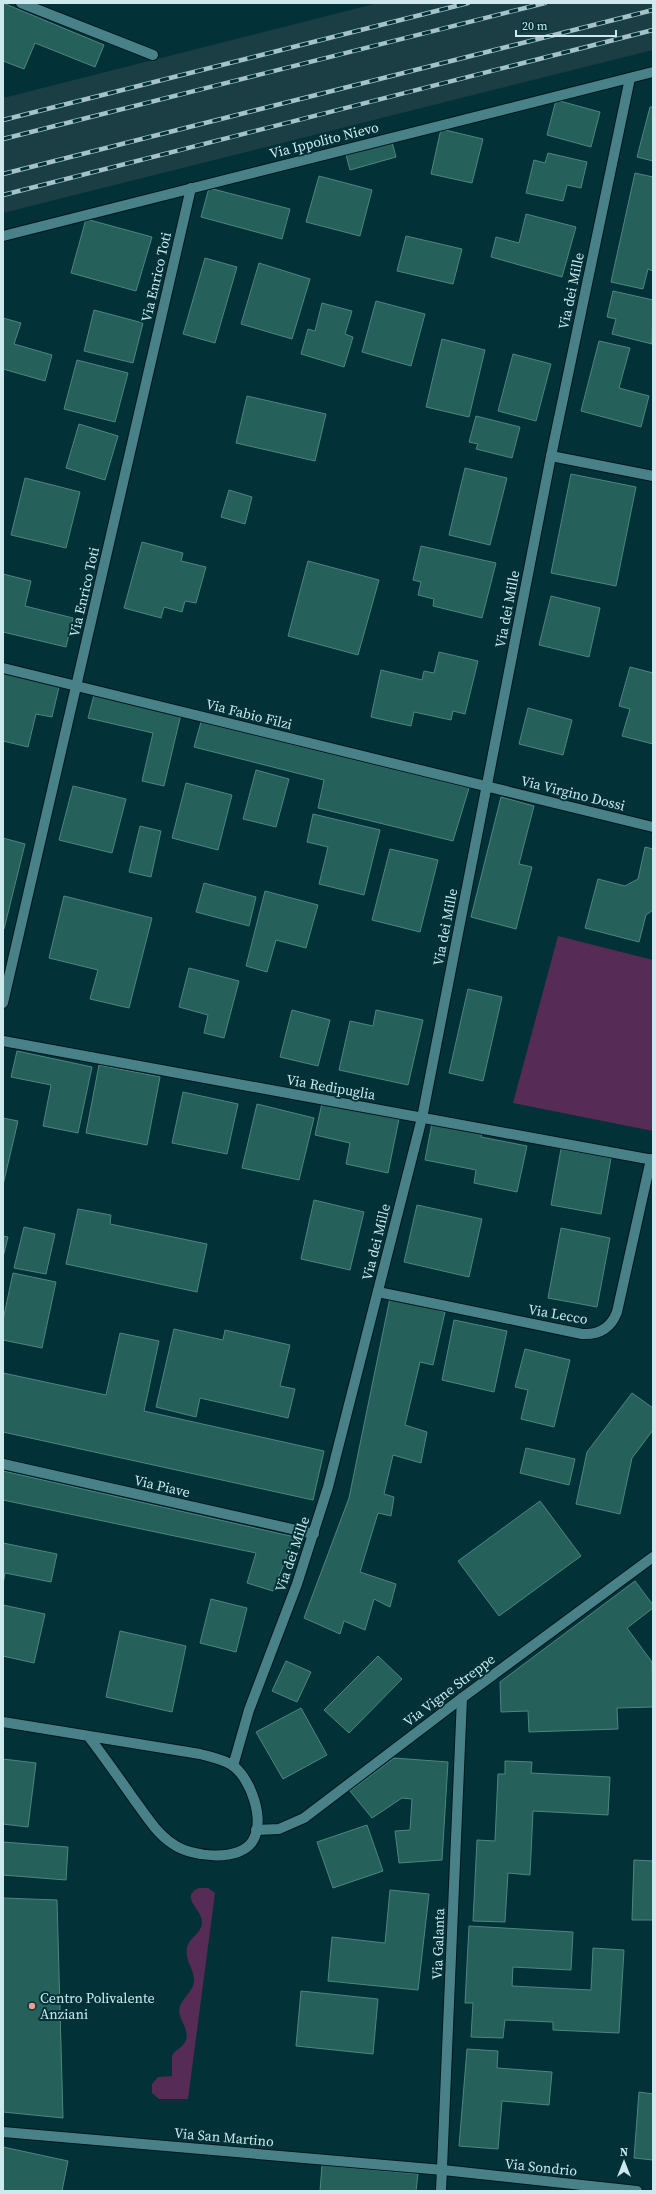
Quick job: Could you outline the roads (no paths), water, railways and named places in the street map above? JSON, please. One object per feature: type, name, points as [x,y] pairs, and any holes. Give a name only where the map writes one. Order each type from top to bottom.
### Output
[{"type":"street","points":[[21,3],[153,55]]},
{"type":"street","name":"Via Ippolito Nievo","points":[[3,236],[653,72]]},
{"type":"street","name":"Via dei Mille","points":[[233,1766],[249,1710],[297,1584],[328,1487],[422,1118],[551,456],[630,78]]},
{"type":"street","name":"Via Enrico Toti","points":[[3,1003],[191,188]]},
{"type":"street","points":[[551,456],[653,476]]},
{"type":"street","name":"Via Fabio Filzi","points":[[3,668],[487,787]]},
{"type":"street","name":"Via Virgino Dossi","points":[[487,787],[653,827]]},
{"type":"street","name":"Via Redipuglia","points":[[3,1041],[652,1159]]},
{"type":"street","name":"Via Lecco","points":[[378,1292],[582,1334],[595,1334],[610,1325],[617,1312],[652,1159]]},
{"type":"street","name":"Via Piave","points":[[3,1464],[314,1534]]},
{"type":"street","name":"Via Vigne Streppe","points":[[256,1830],[279,1829],[304,1818],[462,1698],[653,1557]]},
{"type":"street","name":"Via Galanta","points":[[441,2191],[462,1698]]},
{"type":"street","points":[[3,1722],[200,1754],[233,1766],[248,1785],[256,1803],[258,1813],[253,1840],[248,1846],[233,1853],[222,1855],[200,1854],[174,1846],[154,1826],[89,1737]]},
{"type":"street","name":"Via San Martino","points":[[3,2132],[443,2170]]},
{"type":"street","name":"Via Sondrio","points":[[443,2170],[636,2191]]},
{"type":"railway","points":[[3,120],[468,3]]},
{"type":"railway","points":[[3,139],[545,3]]},
{"type":"railway","points":[[3,174],[653,10]]},
{"type":"railway","points":[[3,195],[653,30]]},
{"type":"place","name":"Centro Polivalente Anziani","points":[[32,2006]]}]
